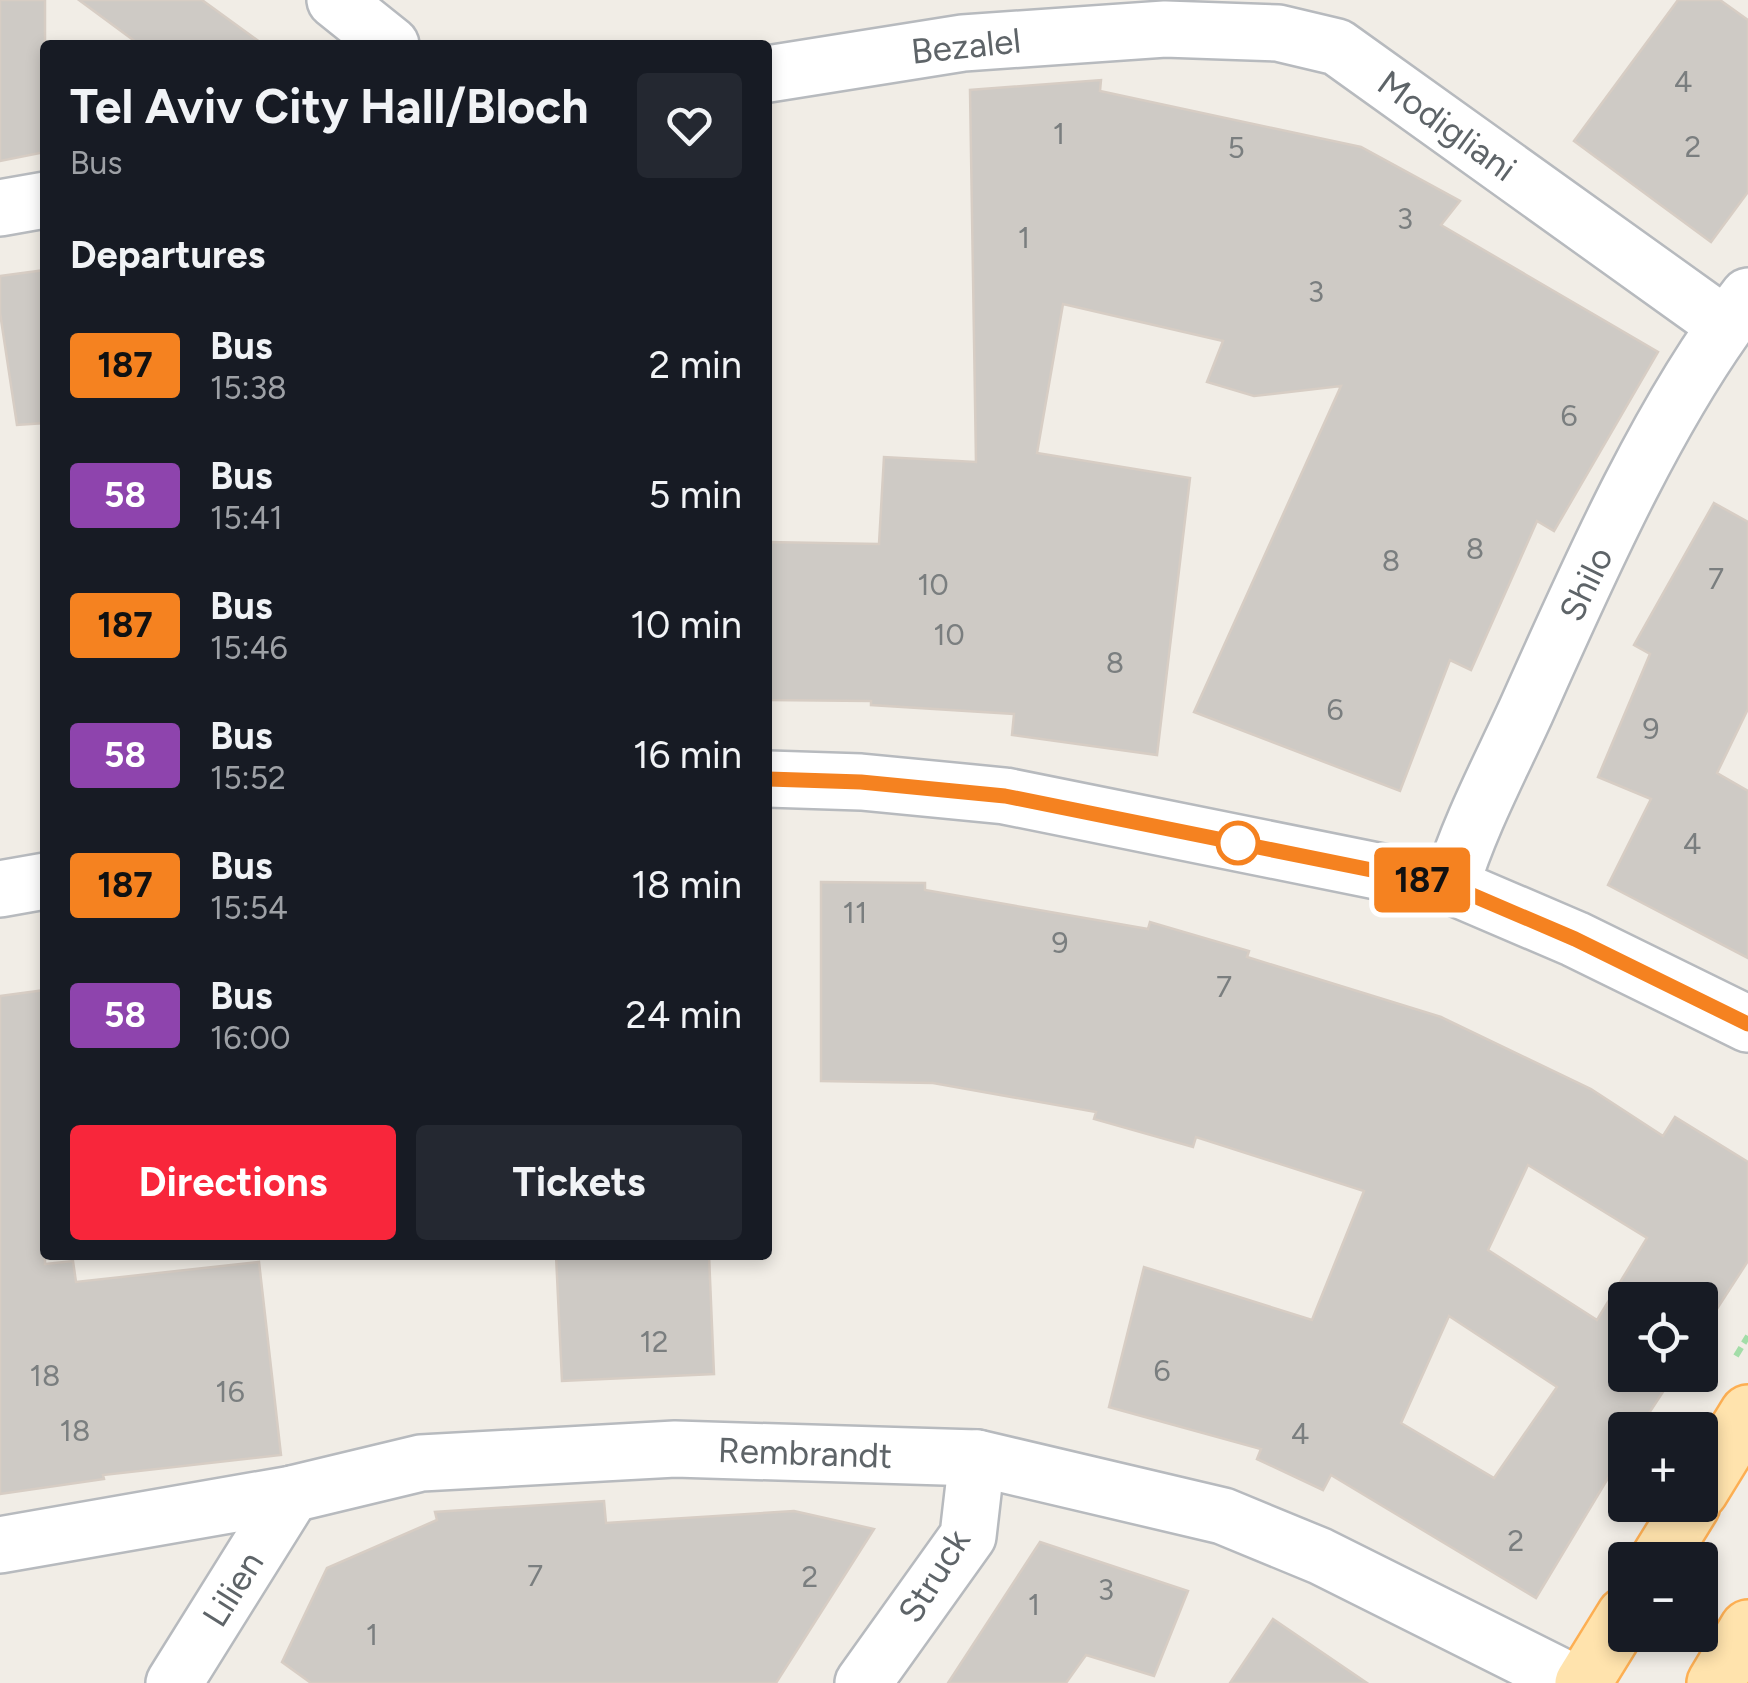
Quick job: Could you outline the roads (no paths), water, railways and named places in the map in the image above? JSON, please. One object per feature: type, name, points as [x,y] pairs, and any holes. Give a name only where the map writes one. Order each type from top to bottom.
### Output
[{"type":"main road","points":[[1718,1462],[1748,1412]]},
{"type":"main road","points":[[1714,1683],[1748,1628]]},
{"type":"main road","points":[[1583,1683],[1608,1642]]},
{"type":"street","points":[[335,0],[385,40]]},
{"type":"street","name":"Bezalel","points":[[772,73],[1174,14]]},
{"type":"street","name":"Modigliani","points":[[1174,14],[1337,47],[1737,310]]},
{"type":"street","points":[[0,208],[40,201]]},
{"type":"street","name":"Shilo","points":[[1451,886],[1547,663],[1625,503],[1737,310]]},
{"type":"street","points":[[772,779],[861,782],[1005,796],[1451,886],[1575,939],[1748,1024]]},
{"type":"street","points":[[0,890],[40,882]]},
{"type":"street","name":"Rembrandt","points":[[0,1545],[292,1494],[421,1463],[674,1449],[977,1458],[1223,1516],[1320,1556],[1574,1683]]},
{"type":"street","name":"Struck","points":[[863,1683],[968,1536],[977,1458]]},
{"type":"street","name":"Lilien","points":[[174,1683],[292,1494]]}]
